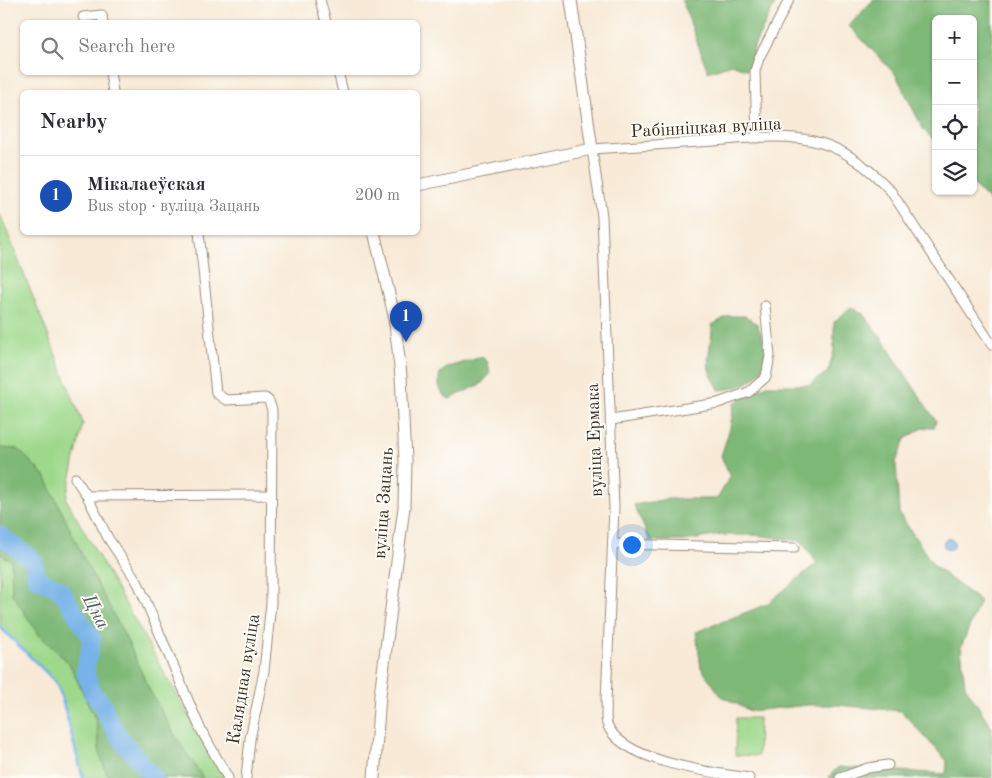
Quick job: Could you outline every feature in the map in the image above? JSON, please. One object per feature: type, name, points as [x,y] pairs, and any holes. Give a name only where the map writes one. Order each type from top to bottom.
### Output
[{"type":"street","points":[[320,0],[325,20]]},
{"type":"street","name":"вуліца Ермака","points":[[571,0],[602,216],[611,420],[613,544],[606,701],[607,724],[615,735],[645,756],[701,770],[750,778]]},
{"type":"street","points":[[757,138],[755,71],[758,58],[789,0]]},
{"type":"street","points":[[83,17],[102,15],[103,20]]},
{"type":"street","points":[[110,75],[113,90]]},
{"type":"street","points":[[339,75],[342,90]]},
{"type":"street","name":"Рабінніцкая вуліца","points":[[592,149],[757,138],[796,139],[821,143],[839,150],[871,170],[890,190],[992,345]]},
{"type":"street","points":[[420,185],[592,149]]},
{"type":"street","name":"Калядная вуліца","points":[[200,235],[216,393],[226,400],[262,398],[269,401],[272,410],[271,603],[264,671],[250,739],[246,778]]},
{"type":"street","name":"вуліца Зацань","points":[[374,778],[380,694],[404,507],[405,461],[401,376],[394,315],[375,235]]},
{"type":"street","points":[[611,420],[718,403],[749,392],[766,377],[770,356],[765,306]]},
{"type":"street","points":[[75,478],[87,496],[108,538],[138,583],[200,728],[228,778]]},
{"type":"street","points":[[87,496],[271,495]]},
{"type":"street","points":[[613,544],[794,548]]},
{"type":"street","points":[[840,778],[868,768],[888,765]]},
{"type":"green space","points":[[682,0],[777,0],[755,44],[748,70],[731,64],[708,72]]},
{"type":"green space","points":[[873,0],[992,0],[992,204],[977,188],[977,15],[932,15],[932,139],[923,129],[896,75],[849,26]]},
{"type":"green space","points":[[0,214],[83,423],[66,499],[224,778],[83,778],[60,691],[54,680],[0,627]]},
{"type":"green space","points":[[851,307],[863,314],[880,336],[936,421],[934,428],[923,428],[905,439],[896,462],[899,513],[934,566],[980,601],[961,647],[965,686],[992,728],[992,778],[828,778],[838,767],[946,774],[947,761],[901,711],[838,705],[809,705],[750,711],[721,696],[701,668],[696,632],[767,604],[817,563],[801,541],[755,535],[721,535],[684,541],[650,541],[634,505],[667,499],[717,499],[730,477],[721,456],[730,428],[734,403],[767,385],[809,385],[828,372],[834,350],[834,322]]},
{"type":"green space","points":[[728,316],[745,316],[757,324],[764,344],[765,360],[758,375],[752,380],[736,387],[719,390],[708,364],[712,325]]},
{"type":"green space","points":[[482,357],[488,362],[490,374],[481,384],[449,399],[446,397],[440,388],[440,373],[448,367]]},
{"type":"green space","points":[[0,448],[18,449],[45,476],[84,559],[128,642],[149,689],[173,732],[203,778],[109,778],[100,756],[96,721],[69,663],[39,635],[12,594],[11,561],[0,553]]},
{"type":"green space","points":[[736,718],[759,718],[758,756],[735,755]]},
{"type":"water","points":[[949,538],[955,544],[949,550],[943,544]]},
{"type":"waterway","name":"Цна","points":[[0,535],[34,561],[36,578],[60,589],[92,639],[85,672],[93,694],[103,704],[106,715],[120,738],[154,778]]},
{"type":"waterway","points":[[0,627],[54,680],[60,691],[83,778]]},
{"type":"place","name":"Мікалаеўская","points":[[406,342]]}]
